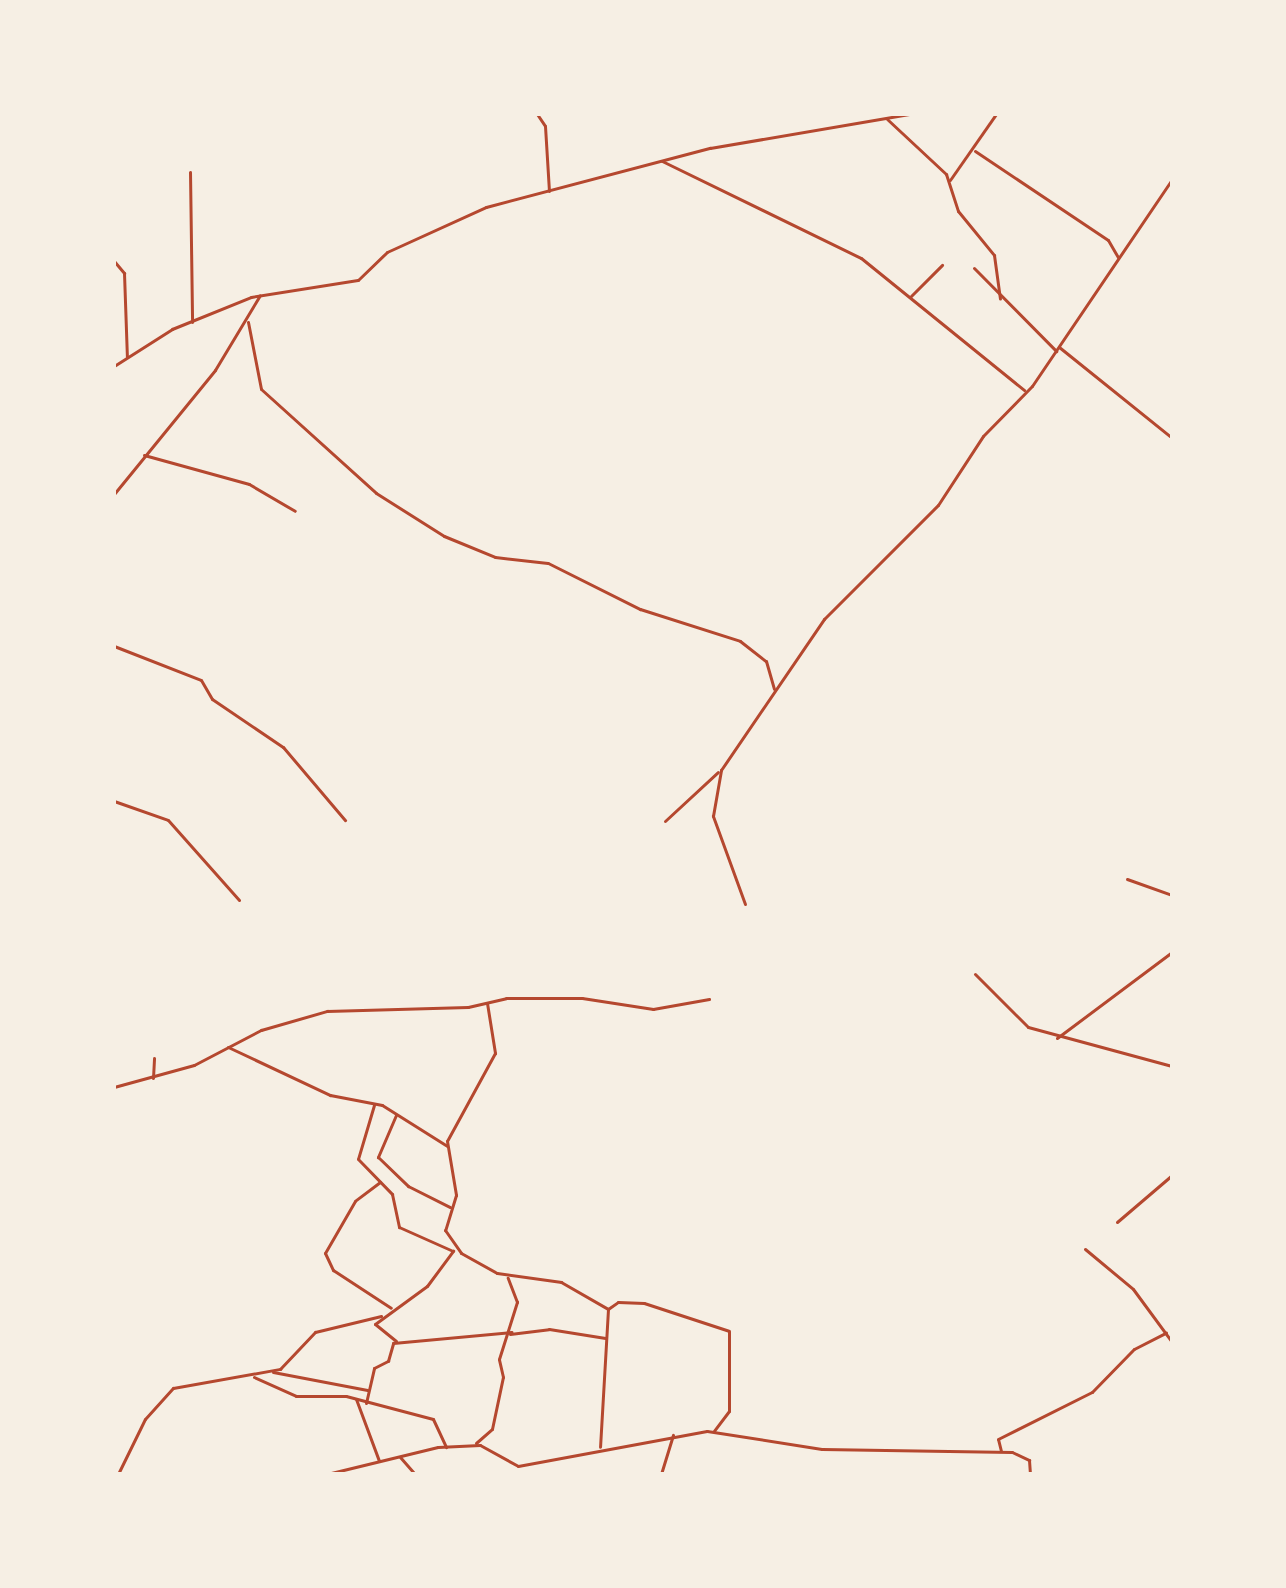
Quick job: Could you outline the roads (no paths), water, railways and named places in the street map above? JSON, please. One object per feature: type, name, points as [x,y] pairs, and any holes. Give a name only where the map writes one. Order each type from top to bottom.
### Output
[{"type":"street","points":[[537,114],[545,129],[549,193]]},
{"type":"street","points":[[114,366],[192,322],[261,294],[358,280],[387,252],[473,212],[662,161],[909,114]]},
{"type":"street","points":[[950,180],[975,151],[996,114]]},
{"type":"street","points":[[887,119],[950,180],[958,211],[994,255],[1000,299]]},
{"type":"street","points":[[975,151],[1108,240],[1118,259]]},
{"type":"street","points":[[662,161],[851,252],[911,296],[1024,390]]},
{"type":"street","points":[[190,172],[192,322]]},
{"type":"street","points":[[665,821],[721,770],[774,691],[858,577],[938,505],[1057,349],[1172,179]]},
{"type":"street","points":[[114,261],[124,273],[127,357]]},
{"type":"street","points":[[911,296],[942,265]]},
{"type":"street","points":[[974,268],[1000,299],[1057,349],[1172,438]]},
{"type":"street","points":[[114,494],[248,322],[261,294]]},
{"type":"street","points":[[248,322],[261,389],[376,493],[444,536],[495,557],[548,563],[640,609],[740,641],[766,661],[774,691]]},
{"type":"street","points":[[144,455],[249,484],[295,511]]},
{"type":"street","points":[[114,646],[201,680],[212,699],[283,747],[345,820]]},
{"type":"street","points":[[721,770],[713,816],[745,904]]},
{"type":"street","points":[[114,801],[168,820],[239,900]]},
{"type":"street","points":[[1127,879],[1172,895]]},
{"type":"street","points":[[1056,1038],[1172,952]]},
{"type":"street","points":[[975,974],[1025,1025],[1056,1038],[1172,1066]]},
{"type":"street","points":[[114,1087],[153,1078],[327,1011],[582,998],[653,1009],[709,999]]},
{"type":"street","points":[[454,1249],[445,1230],[456,1195],[447,1146],[495,1053],[487,1003]]},
{"type":"street","points":[[228,1047],[330,1095],[374,1104],[447,1146]]},
{"type":"street","points":[[153,1078],[154,1058]]},
{"type":"street","points":[[374,1104],[358,1154],[393,1196],[399,1227],[454,1249],[507,1277],[561,1282],[608,1309]]},
{"type":"street","points":[[396,1114],[378,1157],[408,1186],[450,1207]]},
{"type":"street","points":[[1117,1222],[1172,1175]]},
{"type":"street","points":[[380,1182],[355,1201],[325,1253],[333,1270],[391,1308]]},
{"type":"street","points":[[454,1249],[427,1286],[381,1316],[374,1329],[396,1341],[549,1329],[605,1338]]},
{"type":"street","points":[[1085,1249],[1133,1289],[1172,1342]]},
{"type":"street","points":[[473,1445],[493,1425],[503,1377],[499,1359],[510,1333],[517,1298],[507,1277]]},
{"type":"street","points":[[596,1449],[606,1438],[605,1338],[608,1309],[618,1302],[644,1303],[729,1331],[729,1411],[713,1431]]},
{"type":"street","points":[[118,1474],[145,1419],[173,1388],[270,1371],[295,1361],[319,1330],[348,1329],[365,1315],[381,1316]]},
{"type":"street","points":[[1001,1451],[998,1439],[1092,1392],[1134,1349],[1166,1333]]},
{"type":"street","points":[[366,1403],[374,1368],[388,1361],[396,1341]]},
{"type":"street","points":[[270,1371],[368,1390]]},
{"type":"street","points":[[250,1376],[305,1397],[356,1399],[433,1419],[446,1447]]},
{"type":"street","points":[[356,1399],[379,1461]]},
{"type":"street","points":[[327,1474],[446,1447],[473,1445],[518,1466],[673,1435],[713,1431],[822,1449],[1001,1451],[1026,1455],[1030,1474]]},
{"type":"street","points":[[661,1474],[673,1435]]},
{"type":"street","points":[[400,1457],[415,1474]]}]
